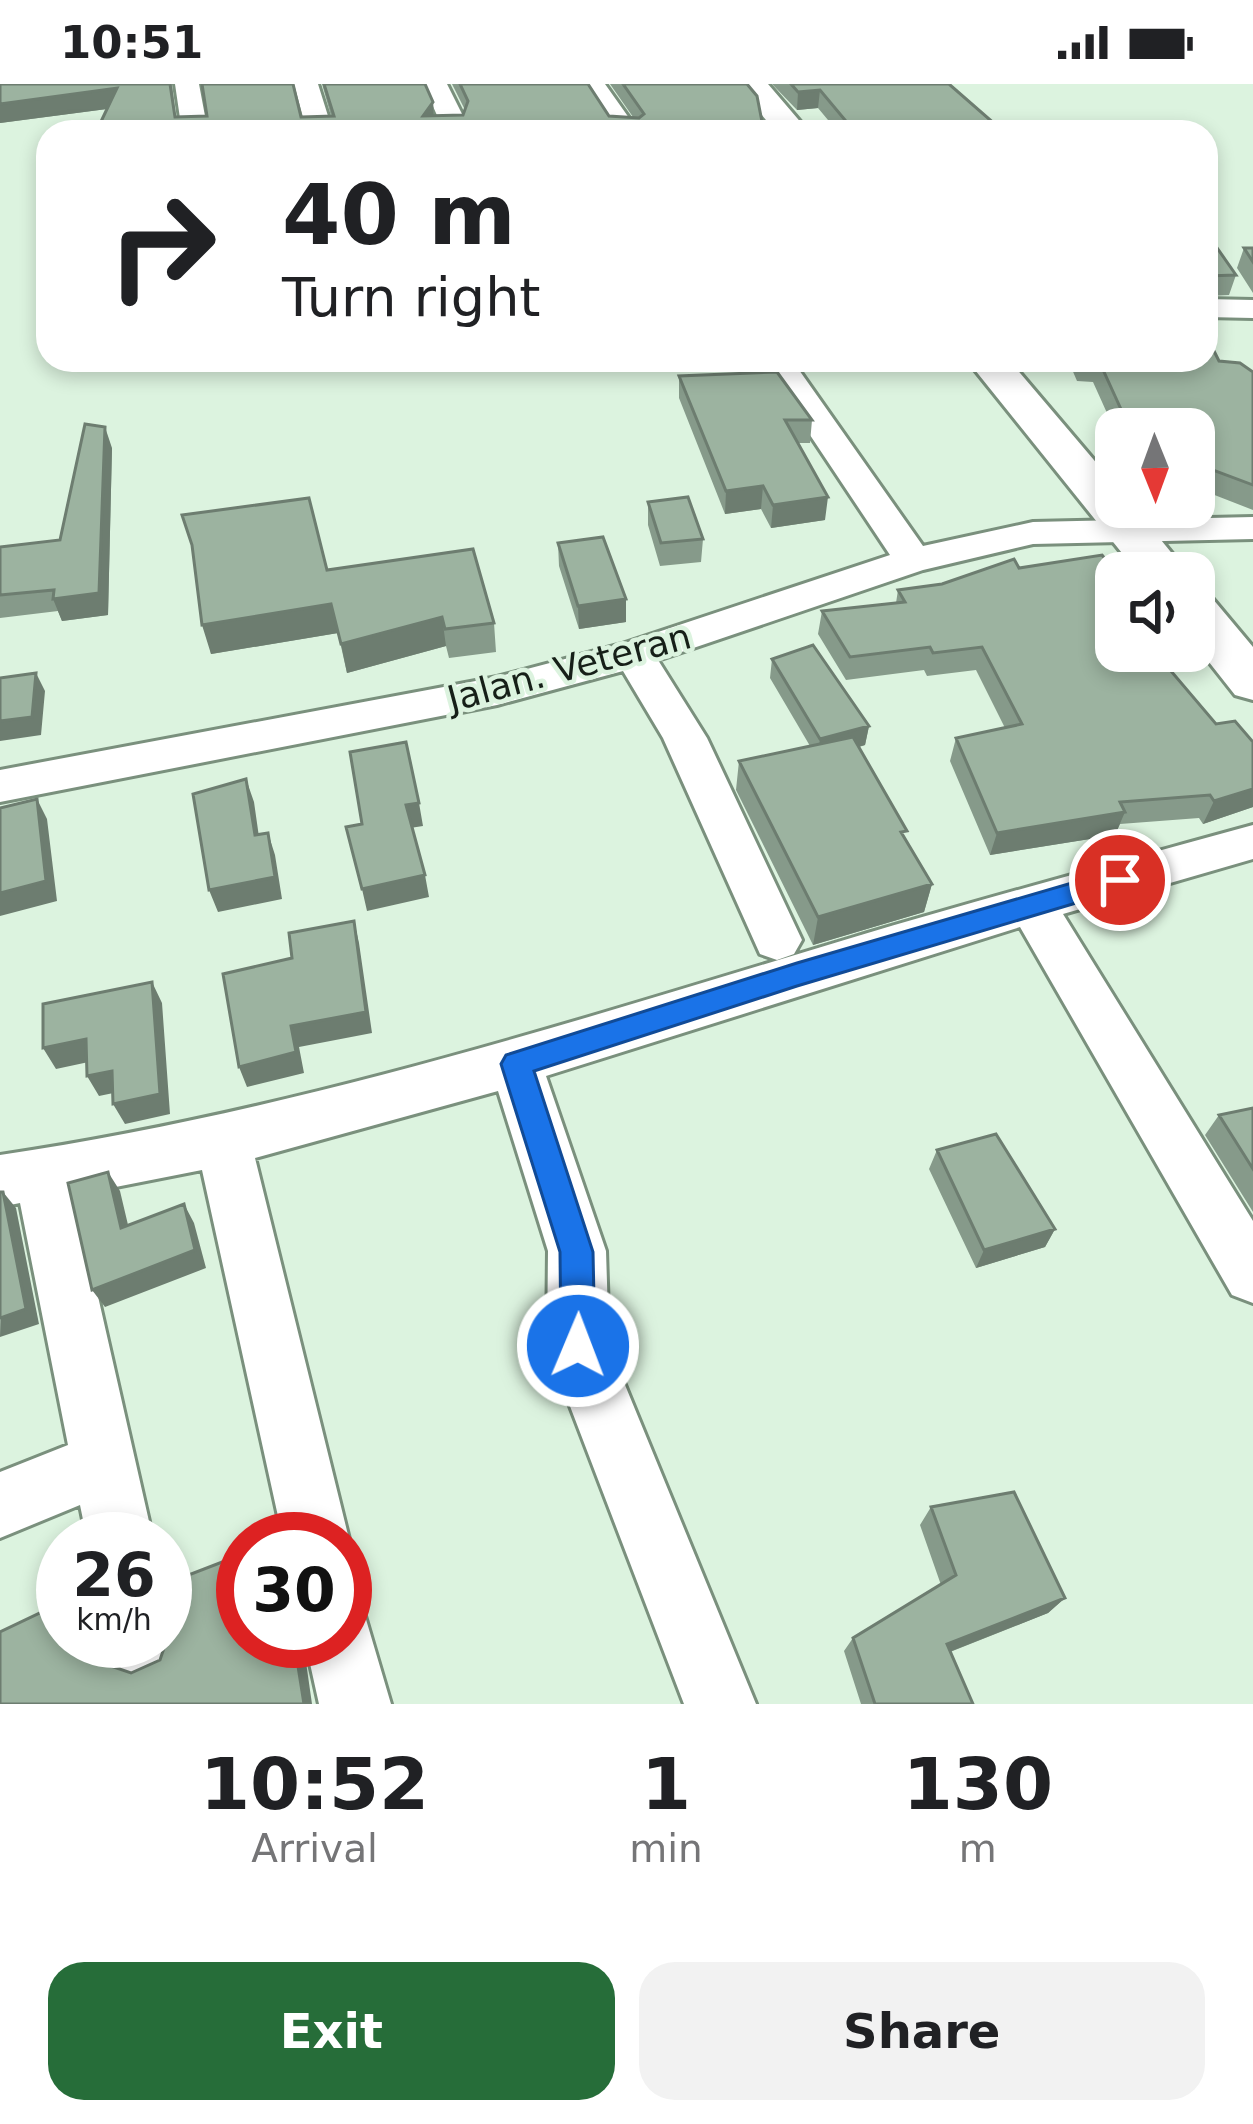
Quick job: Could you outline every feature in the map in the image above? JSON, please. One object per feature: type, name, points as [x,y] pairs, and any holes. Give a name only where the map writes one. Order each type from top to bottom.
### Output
[{"type":"main road","points":[[751,84],[782,120]]},
{"type":"main road","points":[[997,372],[1147,552]]},
{"type":"main road","points":[[1215,635],[1253,682]]},
{"type":"street","points":[[187,84],[193,120]]},
{"type":"street","points":[[306,84],[316,120]]},
{"type":"street","points":[[435,84],[452,120]]},
{"type":"street","points":[[593,84],[618,120]]},
{"type":"street","points":[[1218,308],[1253,309]]},
{"type":"street","points":[[784,372],[913,560]]},
{"type":"street","name":"Jalan. Veteran","points":[[0,787],[496,691],[634,654],[913,560],[1033,533],[1253,528]]},
{"type":"street","points":[[634,654],[685,739],[777,940]]},
{"type":"street","points":[[114,1512],[22,1178],[223,1139],[516,1064],[1253,842]]},
{"type":"street","points":[[1032,905],[1253,1275]]},
{"type":"street","points":[[516,1064],[577,1252],[578,1346],[720,1704]]},
{"type":"street","points":[[223,1139],[310,1512]]},
{"type":"street","points":[[0,1505],[102,1463]]},
{"type":"street","points":[[346,1668],[355,1704]]},
{"type":"building","points":[[0,84],[170,84],[175,117],[207,116],[202,84],[293,84],[301,117],[334,116],[324,84],[425,84],[433,102],[423,116],[463,115],[468,101],[460,84],[588,84],[609,116],[639,118],[644,114],[623,84],[747,84],[757,96],[762,120],[102,120],[117,88],[0,104]]},
{"type":"building","points":[[791,84],[949,84],[990,120],[845,120],[820,90],[798,92]]},
{"type":"building","points":[[1218,249],[1236,275],[1218,276]]},
{"type":"building","points":[[1218,359],[1240,363],[1253,372],[1253,485],[1215,471],[1215,408],[1120,408],[1104,372],[1218,372]]},
{"type":"building","points":[[777,372],[812,420],[785,420],[828,497],[773,505],[763,486],[726,491],[679,376]]},
{"type":"building","points":[[85,424],[105,427],[99,593],[53,599],[54,590],[0,595],[0,547],[60,540]]},
{"type":"building","points":[[688,497],[703,539],[661,543],[648,502]]},
{"type":"building","points":[[309,498],[327,570],[473,549],[494,623],[445,629],[442,617],[341,644],[331,604],[202,625],[192,545],[182,515]]},
{"type":"building","points":[[603,537],[626,599],[578,606],[558,543]]},
{"type":"building","points":[[1095,556],[1095,672],[1172,672],[1216,724],[1235,721],[1253,742],[1253,789],[1214,801],[1210,795],[1120,802],[1125,812],[997,833],[956,738],[1022,724],[982,647],[933,653],[930,647],[850,657],[822,611],[905,602],[898,590],[942,584],[1014,559],[1019,568]]},
{"type":"building","points":[[813,645],[869,726],[820,739],[772,659]]},
{"type":"building","points":[[36,673],[32,717],[0,721],[0,678]]},
{"type":"building","points":[[853,737],[932,884],[818,917],[739,761]]},
{"type":"building","points":[[406,742],[419,803],[406,805],[425,875],[362,889],[346,827],[362,824],[350,752]]},
{"type":"building","points":[[246,779],[255,835],[268,833],[275,877],[209,890],[193,794]]},
{"type":"building","points":[[37,799],[46,881],[0,893],[0,808]]},
{"type":"building","points":[[354,921],[366,1012],[291,1026],[296,1052],[239,1067],[223,974],[292,958],[289,933]]},
{"type":"building","points":[[152,982],[160,1094],[113,1104],[112,1071],[87,1076],[86,1039],[43,1048],[43,1004]]},
{"type":"building","points":[[1253,1108],[1253,1169],[1219,1115]]},
{"type":"building","points":[[996,1134],[1055,1229],[984,1250],[937,1150]]},
{"type":"building","points":[[108,1172],[121,1228],[184,1204],[195,1250],[92,1290],[68,1183]]},
{"type":"building","points":[[0,1192],[26,1309],[0,1318]]},
{"type":"building","points":[[1014,1492],[1065,1598],[947,1644],[973,1704],[875,1704],[853,1638],[956,1575],[931,1507]]},
{"type":"building","points":[[216,1564],[216,1668],[298,1668],[304,1704],[0,1704],[0,1632],[36,1615],[36,1668],[116,1668],[131,1673],[142,1668],[192,1668],[192,1574]]},
{"type":"route","points":[[578,1346],[574,1318],[577,1252],[516,1064],[797,974],[1120,880]]}]
